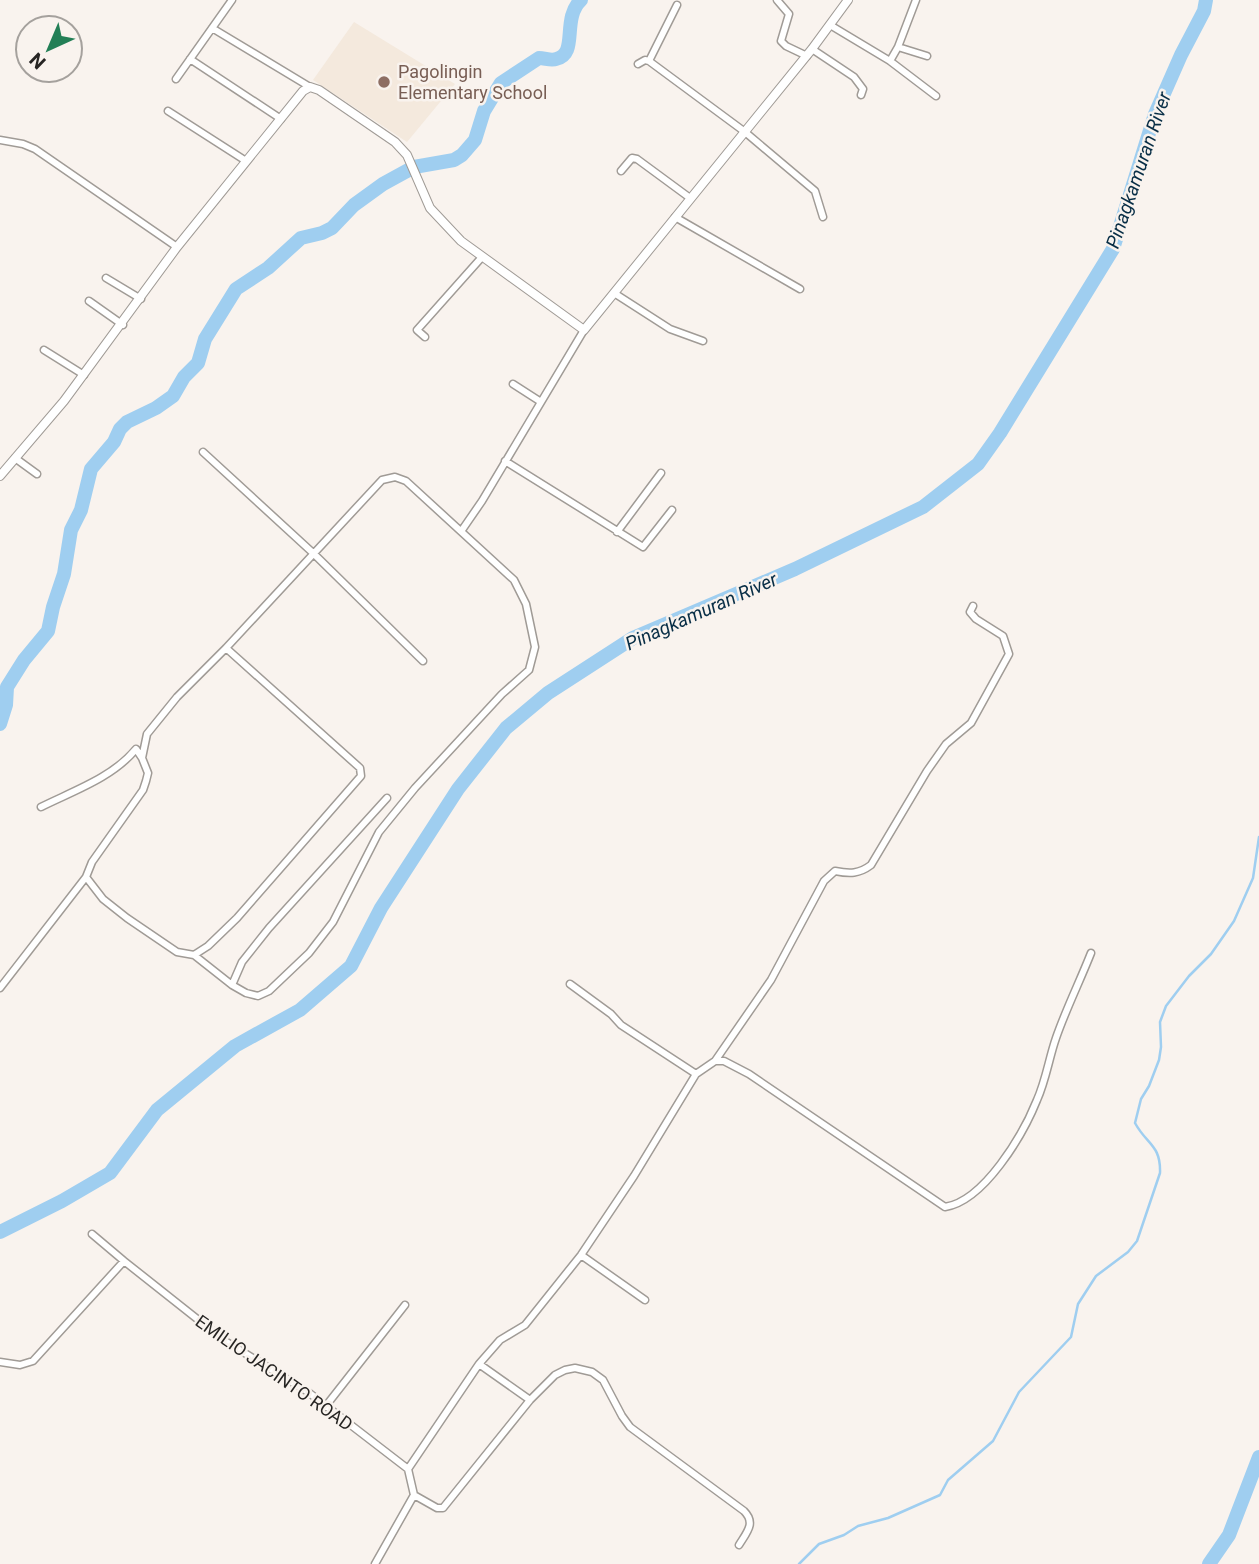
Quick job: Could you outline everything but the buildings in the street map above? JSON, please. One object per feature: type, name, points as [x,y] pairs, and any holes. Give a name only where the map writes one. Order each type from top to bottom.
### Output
[{"type":"street","points":[[176,79],[232,0]]},
{"type":"street","points":[[777,0],[785,8],[789,18],[781,41],[786,46],[809,53],[854,77],[863,89],[861,95]]},
{"type":"street","points":[[462,530],[584,330],[809,53],[848,0]]},
{"type":"street","points":[[890,61],[916,0]]},
{"type":"street","points":[[649,61],[677,5]]},
{"type":"street","points":[[830,25],[890,61],[936,96]]},
{"type":"street","points":[[212,28],[319,90],[395,142],[407,155],[430,208],[446,227],[482,257],[584,330]]},
{"type":"street","points":[[898,47],[927,56]]},
{"type":"street","points":[[190,59],[281,118]]},
{"type":"street","points":[[638,64],[649,61],[745,132],[816,191],[823,217]]},
{"type":"street","points":[[0,476],[84,375],[177,247],[303,91],[310,87]]},
{"type":"street","points":[[168,111],[246,161]]},
{"type":"street","points":[[0,140],[35,149],[177,247]]},
{"type":"street","points":[[621,171],[632,158],[636,159],[690,198]]},
{"type":"street","points":[[675,216],[800,289]]},
{"type":"street","points":[[425,337],[417,330],[482,257]]},
{"type":"street","points":[[106,278],[141,299]]},
{"type":"street","points":[[614,293],[670,329],[703,341]]},
{"type":"street","points":[[89,301],[122,324]]},
{"type":"street","points":[[44,350],[84,375]]},
{"type":"street","points":[[513,384],[541,402]]},
{"type":"street","points":[[203,452],[313,553],[423,661]]},
{"type":"street","points":[[16,458],[37,474]]},
{"type":"street","points":[[505,461],[643,547],[672,510]]},
{"type":"street","points":[[617,532],[661,473]]},
{"type":"street","points":[[86,877],[103,899],[177,952],[194,955],[246,993],[258,996],[269,992],[309,953],[333,922],[379,832],[415,788],[502,694],[529,670],[535,647],[526,604],[514,580],[406,481],[395,477],[382,480],[177,698],[147,734],[142,758]]},
{"type":"street","points":[[374,1564],[414,1495],[408,1469],[479,1364],[500,1340],[525,1325],[581,1255],[634,1176],[696,1074],[715,1061],[771,980],[824,881],[835,871],[849,874],[862,872],[871,865],[946,744],[971,723],[1009,654],[1003,636],[976,619],[970,612],[973,606]]},
{"type":"street","points":[[194,955],[208,946],[237,918],[361,776],[360,768],[226,648]]},
{"type":"street","points":[[0,988],[86,877],[92,862],[143,790],[148,773],[136,749],[107,774],[41,807]]},
{"type":"street","points":[[232,985],[242,962],[262,936],[387,798]]},
{"type":"street","points":[[715,1061],[724,1061],[749,1074],[945,1208],[957,1205],[974,1194],[1013,1146],[1038,1099],[1056,1039],[1091,953]]},
{"type":"street","points":[[570,984],[611,1014],[621,1025],[696,1074]]},
{"type":"street","name":"EMILIO JACINTO ROAD","points":[[92,1234],[225,1340],[308,1392],[408,1469]]},
{"type":"street","points":[[581,1255],[645,1300]]},
{"type":"street","points":[[0,1362],[20,1365],[33,1361],[124,1261]]},
{"type":"street","points":[[325,1407],[405,1305]]},
{"type":"street","points":[[479,1364],[530,1400]]},
{"type":"street","points":[[414,1495],[437,1508],[443,1508],[530,1400],[555,1375],[575,1368],[592,1372],[603,1380],[630,1427],[751,1518],[752,1523],[739,1545]]},
{"type":"shaded area","name":"Pagolingin Elementary School","points":[[354,22],[455,84],[407,142],[313,80]]},
{"type":"waterway","points":[[0,724],[6,705],[7,687],[24,660],[48,631],[64,574],[71,530],[81,510],[91,469],[114,442],[120,429],[127,422],[173,396],[184,377],[198,363],[205,339],[236,289],[268,268],[301,238],[332,228],[354,205],[383,184],[414,167],[454,160],[462,155],[475,140],[484,111],[501,83],[539,58],[554,60],[563,56],[569,43],[572,17],[581,0]]},
{"type":"waterway","name":"Pinagkamuran River","points":[[0,1232],[110,1173],[157,1110],[235,1046],[300,1010],[351,966],[381,908],[458,789],[506,728],[548,693],[633,638],[795,569],[923,507],[978,464],[1000,433],[1113,249],[1155,114],[1204,11],[1206,0]]},
{"type":"waterway","points":[[799,1564],[819,1544],[940,1495],[948,1480],[993,1441],[1019,1392],[1071,1337],[1078,1304],[1096,1276],[1128,1252],[1137,1241],[1160,1173],[1156,1151],[1135,1123],[1141,1099],[1159,1060],[1160,1022],[1166,1006],[1189,976],[1211,954],[1234,921],[1253,878],[1259,837]]},
{"type":"waterway","points":[[1209,1564],[1229,1535],[1259,1457]]},
{"type":"place","name":"Pagolingin Elementary School","points":[[384,82]]}]
